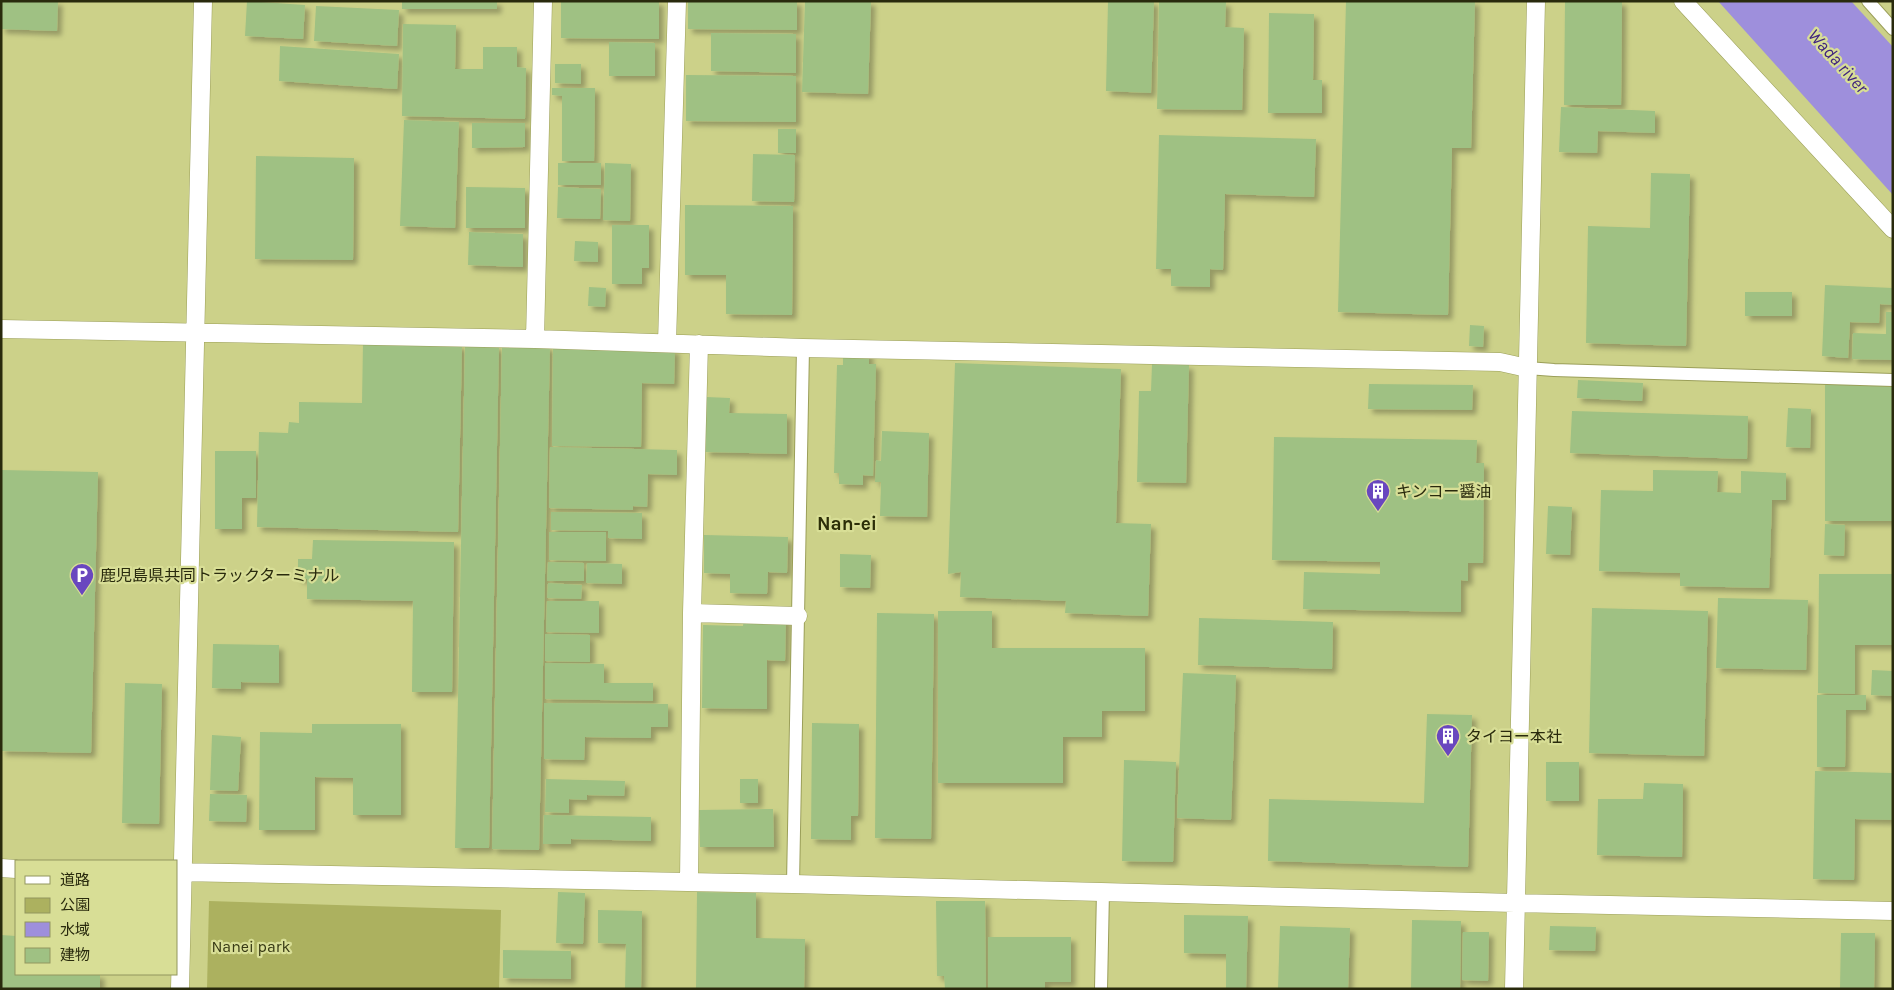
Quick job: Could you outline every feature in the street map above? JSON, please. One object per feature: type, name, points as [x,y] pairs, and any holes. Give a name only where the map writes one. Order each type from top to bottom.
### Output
[{"type":"street","points":[[180,989],[180,872],[203,1]]},
{"type":"street","points":[[535,339],[543,1]]},
{"type":"street","points":[[667,343],[677,1]]},
{"type":"street","points":[[1514,989],[1536,1]]},
{"type":"street","points":[[1684,1],[1893,229]]},
{"type":"street","points":[[1868,1],[1893,29]]},
{"type":"street","points":[[1,329],[535,339],[803,348],[1500,362],[1527,368],[1554,370],[1893,380]]},
{"type":"street","points":[[689,882],[692,613],[699,344]]},
{"type":"street","points":[[793,884],[803,348]]},
{"type":"street","points":[[692,613],[798,616]]},
{"type":"street","points":[[1,868],[15,869]]},
{"type":"street","points":[[180,872],[1103,891],[1515,903],[1893,911]]},
{"type":"street","points":[[1101,989],[1103,891]]},
{"type":"green space","name":"Nanei park","points":[[209,901],[501,910],[499,989],[207,989]]},
{"type":"water","name":"Wada river","points":[[1718,1],[1851,1],[1893,47],[1893,195]]},
{"type":"building","points":[[1,1],[58,1],[57,31],[1,29]]},
{"type":"building","points":[[247,1],[305,5],[303,39],[245,36]]},
{"type":"building","points":[[402,1],[497,1],[497,9],[402,9]]},
{"type":"building","points":[[561,1],[659,1],[659,39],[561,38]]},
{"type":"building","points":[[688,1],[797,1],[797,30],[688,29]]},
{"type":"building","points":[[805,1],[871,1],[868,94],[802,92]]},
{"type":"building","points":[[1108,1],[1154,1],[1151,93],[1106,91]]},
{"type":"building","points":[[1159,1],[1226,2],[1225,27],[1244,28],[1242,110],[1157,109]]},
{"type":"building","points":[[1346,1],[1475,1],[1471,148],[1452,148],[1448,315],[1338,312]]},
{"type":"building","points":[[1565,1],[1622,1],[1621,105],[1564,105]]},
{"type":"building","points":[[316,6],[399,10],[397,46],[314,41]]},
{"type":"building","points":[[1269,13],[1314,14],[1313,80],[1322,80],[1322,113],[1268,113]]},
{"type":"building","points":[[403,24],[456,25],[455,69],[483,69],[483,47],[517,47],[517,67],[526,68],[525,119],[402,116]]},
{"type":"building","points":[[711,33],[796,34],[796,73],[711,71]]},
{"type":"building","points":[[609,42],[655,43],[655,76],[609,76]]},
{"type":"building","points":[[280,46],[399,54],[397,89],[279,81]]},
{"type":"building","points":[[555,64],[581,64],[581,84],[555,83]]},
{"type":"building","points":[[686,75],[796,76],[796,122],[686,121]]},
{"type":"building","points":[[552,88],[595,88],[594,161],[562,161],[562,96],[552,95]]},
{"type":"building","points":[[1561,107],[1655,111],[1655,133],[1598,131],[1597,153],[1559,152]]},
{"type":"building","points":[[404,120],[459,122],[455,228],[400,226]]},
{"type":"building","points":[[472,123],[525,123],[525,147],[472,148]]},
{"type":"building","points":[[778,129],[796,129],[796,153],[778,153]]},
{"type":"building","points":[[1159,135],[1316,139],[1314,197],[1225,194],[1223,270],[1210,269],[1210,287],[1171,286],[1171,269],[1156,269]]},
{"type":"building","points":[[753,154],[795,155],[794,202],[752,201]]},
{"type":"building","points":[[256,156],[354,158],[353,260],[255,259]]},
{"type":"building","points":[[558,163],[601,163],[601,185],[558,185]]},
{"type":"building","points":[[605,163],[631,164],[630,221],[603,220]]},
{"type":"building","points":[[1651,173],[1690,174],[1686,346],[1586,343],[1588,226],[1650,228]]},
{"type":"building","points":[[466,187],[525,188],[525,228],[466,228]]},
{"type":"building","points":[[558,187],[601,189],[600,219],[557,218]]},
{"type":"building","points":[[685,205],[793,206],[792,315],[726,314],[726,275],[685,275]]},
{"type":"building","points":[[612,225],[649,225],[649,268],[642,268],[642,284],[612,284]]},
{"type":"building","points":[[469,232],[523,234],[523,267],[468,265]]},
{"type":"building","points":[[575,241],[598,242],[598,262],[574,261]]},
{"type":"building","points":[[1825,285],[1893,288],[1893,305],[1880,304],[1879,323],[1850,322],[1848,358],[1822,356]]},
{"type":"building","points":[[589,287],[606,288],[605,307],[588,306]]},
{"type":"building","points":[[1745,292],[1792,292],[1792,316],[1745,316]]},
{"type":"building","points":[[1886,312],[1893,312],[1893,360],[1852,359],[1853,333],[1886,334]]},
{"type":"building","points":[[1470,325],[1484,326],[1483,347],[1469,346]]},
{"type":"building","points":[[363,342],[462,345],[458,532],[257,527],[259,432],[288,433],[289,422],[299,423],[299,402],[362,403]]},
{"type":"building","points":[[465,345],[499,346],[489,848],[455,848]]},
{"type":"building","points":[[502,345],[550,346],[539,850],[492,849]]},
{"type":"building","points":[[553,348],[675,349],[674,384],[642,383],[641,447],[552,446]]},
{"type":"building","points":[[843,351],[869,352],[869,364],[876,364],[873,476],[863,475],[863,485],[839,484],[839,473],[834,473],[837,365],[843,365]]},
{"type":"building","points":[[955,363],[1121,369],[1116,523],[1151,524],[1148,616],[1065,613],[1066,601],[960,597],[961,572],[948,574]]},
{"type":"building","points":[[1152,364],[1189,365],[1186,483],[1137,482],[1139,391],[1151,391]]},
{"type":"building","points":[[1578,380],[1643,383],[1642,401],[1577,398]]},
{"type":"building","points":[[1369,384],[1473,385],[1472,410],[1368,409]]},
{"type":"building","points":[[1825,384],[1893,385],[1893,521],[1825,521]]},
{"type":"building","points":[[706,397],[730,398],[729,413],[787,414],[787,454],[705,452]]},
{"type":"building","points":[[1788,408],[1811,409],[1810,448],[1786,447]]},
{"type":"building","points":[[1572,411],[1748,416],[1747,459],[1570,453]]},
{"type":"building","points":[[882,431],[929,433],[927,517],[880,516],[881,482],[875,482],[876,460],[881,461]]},
{"type":"building","name":"キンコー醤油","points":[[1274,437],[1477,440],[1476,463],[1484,463],[1483,563],[1468,563],[1468,581],[1461,580],[1461,612],[1303,609],[1304,572],[1380,574],[1380,562],[1272,560]]},
{"type":"building","points":[[550,447],[677,450],[677,475],[648,474],[647,507],[633,506],[633,510],[549,508]]},
{"type":"building","points":[[215,451],[256,451],[256,498],[242,498],[242,529],[215,529]]},
{"type":"building","points":[[1,470],[98,472],[91,753],[1,751]]},
{"type":"building","points":[[1653,470],[1718,471],[1717,492],[1741,493],[1741,471],[1786,473],[1786,500],[1772,500],[1769,588],[1680,586],[1680,573],[1599,571],[1601,490],[1653,491]]},
{"type":"building","points":[[1548,506],[1572,507],[1570,555],[1546,554]]},
{"type":"building","points":[[551,512],[642,513],[642,539],[608,538],[608,531],[551,530]]},
{"type":"building","points":[[1825,524],[1845,525],[1844,556],[1824,555]]},
{"type":"building","points":[[549,532],[606,532],[606,561],[549,560]]},
{"type":"building","points":[[704,535],[788,537],[787,573],[768,572],[767,594],[730,593],[730,574],[704,573]]},
{"type":"building","points":[[313,540],[454,542],[452,692],[412,692],[413,601],[307,599],[307,579],[298,579],[298,559],[312,559]]},
{"type":"building","points":[[840,554],[871,555],[870,588],[840,587]]},
{"type":"building","points":[[548,562],[584,563],[584,581],[547,581]]},
{"type":"building","points":[[587,563],[622,564],[622,584],[586,583]]},
{"type":"building","points":[[1819,574],[1893,574],[1893,645],[1855,645],[1855,694],[1818,693]]},
{"type":"building","points":[[548,583],[582,585],[581,599],[547,598]]},
{"type":"building","points":[[1718,598],[1808,600],[1806,670],[1716,668]]},
{"type":"building","points":[[547,601],[599,601],[599,633],[546,632]]},
{"type":"building","points":[[1592,608],[1708,611],[1704,756],[1589,753]]},
{"type":"building","points":[[938,611],[992,611],[992,648],[1145,648],[1145,711],[1102,711],[1102,737],[1063,737],[1063,783],[938,783]]},
{"type":"building","points":[[877,613],[934,614],[931,839],[875,838]]},
{"type":"building","points":[[744,616],[786,617],[785,661],[767,660],[767,709],[702,708],[703,625],[743,626]]},
{"type":"building","points":[[1199,618],[1333,622],[1332,669],[1198,665]]},
{"type":"building","points":[[545,634],[590,635],[590,662],[545,661]]},
{"type":"building","points":[[213,644],[279,645],[279,683],[241,682],[241,689],[212,688]]},
{"type":"building","points":[[545,663],[604,664],[604,683],[653,683],[653,701],[545,699]]},
{"type":"building","points":[[1872,670],[1893,671],[1893,696],[1871,695]]},
{"type":"building","points":[[1183,673],[1236,675],[1231,820],[1177,818]]},
{"type":"building","points":[[125,683],[162,684],[159,824],[122,823]]},
{"type":"building","points":[[1817,695],[1866,695],[1866,710],[1846,710],[1845,767],[1817,767]]},
{"type":"building","points":[[544,703],[668,704],[668,727],[651,727],[651,738],[585,737],[584,760],[544,759]]},
{"type":"building","name":"タイヨー本社","points":[[1427,714],[1472,715],[1468,867],[1268,861],[1269,799],[1424,803]]},
{"type":"building","points":[[812,723],[859,724],[858,816],[851,816],[851,840],[811,839]]},
{"type":"building","points":[[312,724],[401,724],[401,815],[353,815],[353,778],[315,777],[315,830],[259,830],[260,732],[312,733]]},
{"type":"building","points":[[212,735],[241,737],[238,791],[210,790]]},
{"type":"building","points":[[1124,760],[1176,762],[1173,862],[1122,861]]},
{"type":"building","points":[[1546,762],[1579,762],[1579,801],[1546,801]]},
{"type":"building","points":[[1815,771],[1893,773],[1893,820],[1855,819],[1854,880],[1813,879]]},
{"type":"building","points":[[546,779],[625,781],[624,796],[587,795],[587,800],[569,799],[569,813],[545,812]]},
{"type":"building","points":[[740,779],[758,779],[758,803],[740,803]]},
{"type":"building","points":[[1644,783],[1683,784],[1682,857],[1597,855],[1598,799],[1643,799]]},
{"type":"building","points":[[210,794],[247,795],[246,822],[209,821]]},
{"type":"building","points":[[773,809],[774,847],[700,847],[699,810]]},
{"type":"building","points":[[544,815],[651,817],[651,841],[571,839],[571,844],[543,844]]},
{"type":"building","points":[[558,892],[585,893],[583,944],[556,943]]},
{"type":"building","points":[[697,892],[756,893],[756,938],[805,939],[804,989],[696,989]]},
{"type":"building","points":[[936,901],[985,901],[986,989],[945,989],[944,976],[937,976]]},
{"type":"building","points":[[598,910],[642,911],[641,989],[625,989],[626,944],[598,943]]},
{"type":"building","points":[[1184,915],[1248,916],[1246,989],[1226,989],[1226,954],[1184,953]]},
{"type":"building","points":[[1412,920],[1461,921],[1460,989],[1411,989]]},
{"type":"building","points":[[1280,926],[1350,928],[1348,989],[1278,989]]},
{"type":"building","points":[[1550,926],[1596,927],[1595,951],[1549,950]]},
{"type":"building","points":[[1463,932],[1489,932],[1488,981],[1462,980]]},
{"type":"building","points":[[1841,933],[1875,933],[1874,989],[1840,989]]},
{"type":"building","points":[[1,935],[15,936],[15,975],[100,975],[100,989],[1,989]]},
{"type":"building","points":[[988,937],[1071,937],[1071,982],[1045,982],[1045,989],[988,989]]},
{"type":"building","points":[[503,950],[571,951],[571,979],[503,978]]},
{"type":"place","name":"キンコー醤油","points":[[1378,512]]},
{"type":"place","name":"鹿児島県共同トラックターミナル","points":[[82,596]]},
{"type":"place","name":"タイヨー本社","points":[[1448,757]]},
{"type":"district","name":"Nan-ei","points":[[847,523]]}]
